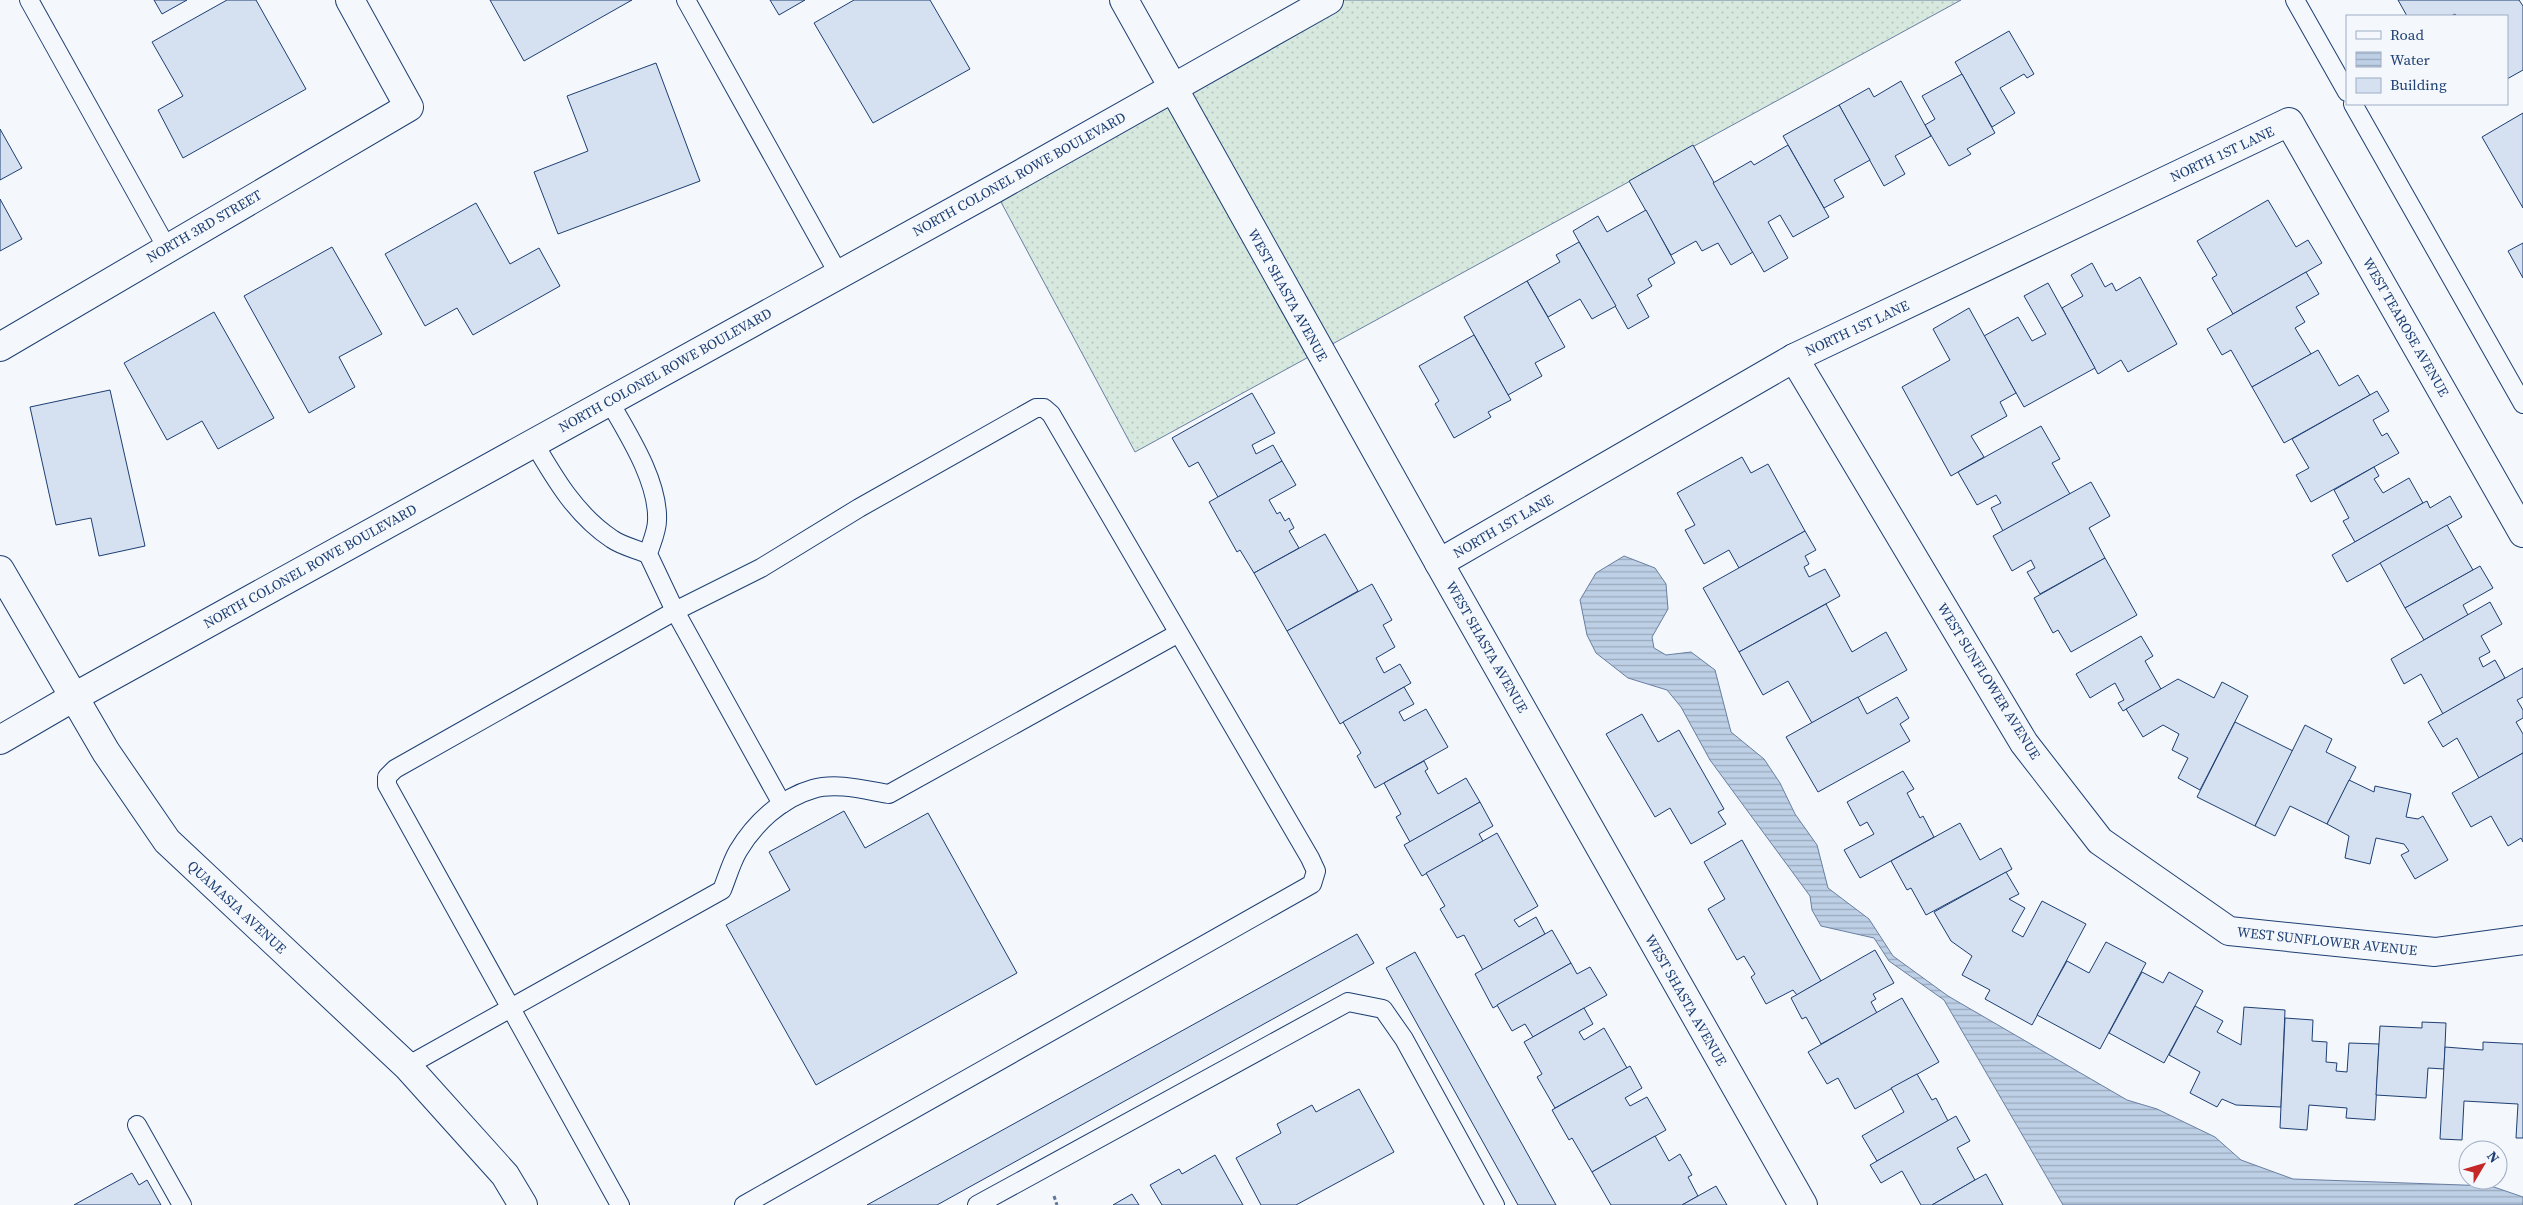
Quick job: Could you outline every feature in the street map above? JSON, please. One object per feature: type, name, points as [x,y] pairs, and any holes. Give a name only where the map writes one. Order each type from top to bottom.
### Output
[{"type":"street","name":"NORTH 3RD STREET","points":[[0,347],[409,107],[350,0]]},
{"type":"street","name":"WEST SHASTA AVENUE","points":[[1124,0],[1172,89],[1439,563],[1803,1205]]},
{"type":"street","name":"NORTH COLONEL ROWE BOULEVARD","points":[[0,740],[74,697],[1172,89],[1329,0]]},
{"type":"street","name":"NORTH 1ST LANE","points":[[1439,563],[1794,358],[2290,122]]},
{"type":"street","name":"WEST TEAROSE AVENUE","points":[[2290,122],[2523,533]]},
{"type":"street","name":"WEST SUNFLOWER AVENUE","points":[[1794,358],[2024,743],[2100,841],[2229,931],[2435,952],[2523,940]]},
{"type":"street","name":"QUAMASIA AVENUE","points":[[0,570],[106,752],[167,841],[407,1066],[505,1174],[522,1205]]},
{"type":"lane","points":[[29,0],[167,248]]},
{"type":"lane","points":[[686,0],[838,273]]},
{"type":"lane","points":[[2295,0],[2346,90]]},
{"type":"lane","points":[[2355,105],[2523,404]]},
{"type":"lane","points":[[609,401],[635,447],[651,484],[656,504],[657,522],[648,554],[675,612],[782,804]]},
{"type":"lane","points":[[620,1205],[386,785],[387,776],[675,612],[761,568],[859,508],[1036,408],[1044,408],[1051,414],[1177,634],[1310,858],[1316,871],[1312,884],[744,1205]]},
{"type":"lane","points":[[534,443],[562,490],[587,518],[613,540],[648,554]]},
{"type":"lane","points":[[407,1066],[722,890],[738,852],[762,818],[782,804],[813,789],[843,787],[889,794],[1177,634]]},
{"type":"lane","points":[[977,1205],[1348,1002],[1383,1009],[1399,1031],[1495,1205]]},
{"type":"lane","points":[[137,1125],[182,1205]]},
{"type":"shaded area","points":[[1333,0],[1961,0],[1135,452],[994,189]]},
{"type":"water","points":[[1624,556],[1655,568],[1666,584],[1668,609],[1652,637],[1654,648],[1666,655],[1691,652],[1715,670],[1731,732],[1764,759],[1780,783],[1795,814],[1817,845],[1828,888],[1869,919],[1893,956],[1948,996],[2127,1100],[2157,1109],[2215,1137],[2241,1160],[2293,1179],[2458,1185],[2458,1190],[2503,1190],[2523,1197],[2523,1205],[2063,1205],[1944,1000],[1889,961],[1874,938],[1821,926],[1812,910],[1810,896],[1710,760],[1681,707],[1667,690],[1628,678],[1596,653],[1587,635],[1580,600],[1596,573]]},
{"type":"building","points":[[154,0],[187,0],[162,14]]},
{"type":"building","points":[[227,0],[256,0],[306,89],[183,158],[158,110],[183,96],[152,42]]},
{"type":"building","points":[[490,0],[632,0],[524,61]]},
{"type":"building","points":[[770,0],[805,0],[779,15]]},
{"type":"building","points":[[854,0],[930,0],[970,69],[873,123],[814,23]]},
{"type":"building","points":[[2398,0],[2519,0],[2523,6],[2523,70],[2508,78],[2508,15],[2406,15]]},
{"type":"building","points":[[2009,31],[2034,74],[2027,78],[2024,74],[2000,88],[2015,113],[1992,127],[1955,62]]},
{"type":"building","points":[[656,63],[700,181],[558,234],[534,172],[588,151],[567,96]]},
{"type":"building","points":[[1962,74],[1995,133],[1967,149],[1971,154],[1949,166],[1925,125],[1935,119],[1922,96]]},
{"type":"building","points":[[1901,81],[1931,136],[1895,156],[1905,174],[1884,186],[1839,105],[1869,88],[1874,97]]},
{"type":"building","points":[[1839,105],[1870,160],[1834,180],[1844,197],[1824,208],[1783,136]]},
{"type":"building","points":[[2523,113],[2523,208],[2482,137]]},
{"type":"building","points":[[0,129],[22,168],[0,180]]},
{"type":"building","points":[[1693,145],[1753,252],[1731,265],[1718,243],[1702,251],[1696,241],[1671,255],[1629,181]]},
{"type":"building","points":[[1788,145],[1829,217],[1793,237],[1780,215],[1768,222],[1788,258],[1764,272],[1713,183],[1751,161],[1754,165]]},
{"type":"building","points":[[0,199],[22,239],[0,251]]},
{"type":"building","points":[[2268,200],[2296,247],[2308,240],[2322,263],[2233,314],[2212,278],[2217,275],[2197,241]]},
{"type":"building","points":[[476,203],[510,264],[539,248],[560,286],[473,335],[457,308],[425,326],[385,254]]},
{"type":"building","points":[[1646,210],[1675,263],[1648,279],[1652,286],[1637,295],[1649,317],[1628,329],[1573,231],[1598,216],[1607,232]]},
{"type":"building","points":[[1579,242],[1616,306],[1592,319],[1580,299],[1548,317],[1527,281],[1560,262],[1556,255]]},
{"type":"building","points":[[2523,243],[2523,278],[2508,251]]},
{"type":"building","points":[[332,247],[382,334],[339,357],[355,387],[309,413],[244,296]]},
{"type":"building","points":[[2092,263],[2105,287],[2112,283],[2116,291],[2140,277],[2177,344],[2128,372],[2121,360],[2098,374],[2062,308],[2083,296],[2071,275]]},
{"type":"building","points":[[2306,272],[2319,294],[2296,307],[2305,322],[2295,328],[2311,354],[2252,387],[2231,350],[2222,355],[2207,329]]},
{"type":"building","points":[[1527,281],[1565,347],[1535,363],[1542,376],[1508,395],[1464,317]]},
{"type":"building","points":[[2048,283],[2095,368],[2024,407],[1984,336],[2018,317],[2032,341],[2046,334],[2024,296]]},
{"type":"building","points":[[1969,308],[2016,393],[2000,402],[2007,416],[1971,436],[1984,457],[1951,476],[1902,387],[1950,360],[1933,329]]},
{"type":"building","points":[[214,312],[274,418],[218,449],[202,421],[167,440],[124,363]]},
{"type":"building","points":[[1474,335],[1511,400],[1488,412],[1491,417],[1454,438],[1435,404],[1439,401],[1419,366]]},
{"type":"building","points":[[2318,350],[2339,386],[2358,375],[2370,395],[2284,443],[2252,387]]},
{"type":"building","points":[[110,390],[145,546],[99,556],[91,518],[56,525],[30,407]]},
{"type":"building","points":[[2377,391],[2389,411],[2373,420],[2382,436],[2387,433],[2399,453],[2311,502],[2296,475],[2309,468],[2292,439]]},
{"type":"building","points":[[1252,393],[1275,433],[1252,445],[1256,454],[1273,445],[1282,461],[1218,497],[1198,462],[1189,467],[1172,438]]},
{"type":"building","points":[[2041,426],[2060,459],[2052,463],[2070,494],[2003,531],[1991,508],[2001,503],[1996,495],[1977,505],[1958,472]]},
{"type":"building","points":[[1742,457],[1751,473],[1768,464],[1805,531],[1739,568],[1729,550],[1704,564],[1685,530],[1695,525],[1677,493]]},
{"type":"building","points":[[1282,461],[1296,485],[1269,500],[1277,514],[1280,512],[1285,521],[1289,518],[1294,528],[1289,531],[1299,548],[1254,573],[1240,550],[1237,552],[1209,502]]},
{"type":"building","points":[[2374,467],[2379,476],[2374,479],[2383,493],[2409,478],[2423,503],[2355,542],[2343,521],[2349,518],[2334,490]]},
{"type":"building","points":[[2091,482],[2110,516],[2089,528],[2105,558],[2040,594],[2027,572],[2035,568],[2031,560],[2012,571],[1993,536]]},
{"type":"building","points":[[2450,496],[2462,517],[2347,582],[2332,555],[2427,501],[2430,508]]},
{"type":"building","points":[[2447,525],[2473,570],[2405,608],[2380,563]]},
{"type":"building","points":[[1805,531],[1816,550],[1805,556],[1809,564],[1804,567],[1809,577],[1825,569],[1840,596],[1739,652],[1703,588]]},
{"type":"building","points":[[1325,534],[1358,591],[1287,631],[1254,573]]},
{"type":"building","points":[[2105,558],[2137,615],[2071,652],[2058,630],[2053,633],[2034,598]]},
{"type":"building","points":[[2480,566],[2493,588],[2463,605],[2468,615],[2424,640],[2405,608]]},
{"type":"building","points":[[1372,584],[1392,620],[1383,625],[1395,647],[1376,658],[1384,673],[1400,664],[1411,683],[1340,724],[1287,631]]},
{"type":"building","points":[[2490,602],[2502,624],[2481,636],[2490,652],[2479,658],[2483,667],[2495,660],[2505,678],[2443,714],[2421,674],[2404,684],[2391,659]]},
{"type":"building","points":[[1826,604],[1852,652],[1886,632],[1907,670],[1812,723],[1788,681],[1763,695],[1739,652]]},
{"type":"building","points":[[2141,636],[2153,656],[2145,661],[2161,689],[2123,711],[2118,703],[2124,700],[2115,683],[2090,698],[2076,674]]},
{"type":"building","points":[[2523,668],[2523,697],[2517,700],[2523,710],[2523,718],[2516,722],[2523,734],[2523,753],[2479,778],[2457,738],[2443,747],[2428,722]]},
{"type":"building","points":[[2178,679],[2214,698],[2222,682],[2248,696],[2200,790],[2178,778],[2188,758],[2172,750],[2179,734],[2163,725],[2143,737],[2126,709]]},
{"type":"building","points":[[1404,687],[1414,704],[1399,712],[1404,721],[1426,709],[1448,747],[1375,788],[1357,756],[1361,753],[1343,722]]},
{"type":"building","points":[[1858,697],[1867,714],[1897,697],[1909,718],[1900,724],[1910,741],[1818,792],[1786,737]]},
{"type":"building","points":[[1642,714],[1658,742],[1679,730],[1724,809],[1718,812],[1726,824],[1691,844],[1670,808],[1655,817],[1606,734]]},
{"type":"building","points":[[2235,722],[2293,751],[2255,826],[2197,797]]},
{"type":"building","points":[[2305,725],[2332,739],[2326,752],[2356,767],[2327,824],[2290,806],[2275,836],[2255,826]]},
{"type":"building","points":[[2523,753],[2523,842],[2521,838],[2508,846],[2491,816],[2471,827],[2452,793]]},
{"type":"building","points":[[1424,761],[1428,769],[1425,771],[1438,794],[1466,778],[1480,802],[1410,842],[1396,817],[1401,814],[1384,783]]},
{"type":"building","points":[[1903,771],[1914,789],[1907,793],[1920,818],[1923,816],[1934,837],[1860,878],[1844,850],[1874,834],[1867,822],[1860,826],[1847,802]]},
{"type":"building","points":[[2349,780],[2374,792],[2375,786],[2411,794],[2406,817],[2418,819],[2423,816],[2448,860],[2415,879],[2401,855],[2409,851],[2404,844],[2376,838],[2370,864],[2345,858],[2349,836],[2327,824]]},
{"type":"building","points":[[1480,802],[1493,826],[1479,834],[1483,841],[1422,876],[1404,845]]},
{"type":"building","points":[[844,811],[865,848],[928,813],[1017,973],[816,1085],[726,925],[790,890],[769,852]]},
{"type":"building","points":[[1960,823],[1980,860],[2001,848],[2012,869],[1926,915],[1911,888],[1907,890],[1891,861]]},
{"type":"building","points":[[1497,833],[1538,906],[1514,920],[1519,927],[1536,917],[1545,934],[1483,970],[1464,935],[1457,938],[1440,909],[1445,906],[1426,873]]},
{"type":"building","points":[[1742,840],[1821,981],[1797,995],[1793,990],[1766,1004],[1751,977],[1755,974],[1744,956],[1737,960],[1708,909],[1725,899],[1704,862]]},
{"type":"building","points":[[2006,872],[2019,894],[2009,899],[2025,908],[2012,931],[2023,937],[2042,901],[2086,924],[2032,1025],[1985,999],[1990,990],[1962,975],[1972,956],[1951,941],[1934,912]]},
{"type":"building","points":[[1552,930],[1571,963],[1493,1008],[1475,974]]},
{"type":"building","points":[[1357,934],[1374,963],[937,1205],[867,1205]]},
{"type":"building","points":[[2106,942],[2146,963],[2100,1049],[2037,1015],[2067,961],[2089,973]]},
{"type":"building","points":[[1875,950],[1894,983],[1873,994],[1876,999],[1871,1002],[1877,1013],[1821,1044],[1806,1017],[1802,1019],[1791,998]]},
{"type":"building","points":[[1415,952],[1556,1205],[1518,1205],[1386,968]]},
{"type":"building","points":[[1571,963],[1577,974],[1590,967],[1607,995],[1533,1037],[1525,1024],[1512,1031],[1497,1005]]},
{"type":"building","points":[[2142,972],[2163,983],[2169,972],[2203,991],[2164,1063],[2109,1033]]},
{"type":"building","points":[[1902,998],[1939,1062],[1855,1109],[1838,1078],[1827,1084],[1808,1052]]},
{"type":"building","points":[[2195,1006],[2223,1021],[2217,1032],[2241,1045],[2244,1007],[2285,1010],[2281,1107],[2236,1105],[2222,1099],[2217,1107],[2190,1093],[2200,1072],[2169,1055]]},
{"type":"building","points":[[1584,1008],[1593,1024],[1579,1032],[1584,1040],[1604,1028],[1627,1068],[1555,1108],[1537,1077],[1542,1074],[1524,1042]]},
{"type":"building","points":[[2285,1018],[2313,1020],[2312,1041],[2327,1042],[2326,1062],[2337,1063],[2336,1071],[2347,1072],[2349,1043],[2379,1044],[2375,1120],[2346,1118],[2347,1108],[2309,1105],[2307,1130],[2280,1128]]},
{"type":"building","points":[[2422,1022],[2446,1023],[2444,1069],[2428,1068],[2426,1098],[2376,1095],[2380,1026],[2422,1028]]},
{"type":"building","points":[[2483,1042],[2523,1044],[2523,1138],[2516,1138],[2518,1104],[2464,1101],[2462,1140],[2440,1139],[2445,1047],[2483,1050]]},
{"type":"building","points":[[1630,1066],[1642,1088],[1625,1098],[1630,1106],[1647,1097],[1666,1130],[1592,1172],[1572,1138],[1569,1140],[1552,1110]]},
{"type":"building","points":[[1917,1074],[1932,1100],[1936,1098],[1948,1121],[1877,1161],[1862,1136],[1904,1112],[1891,1088]]},
{"type":"building","points":[[1359,1089],[1394,1152],[1296,1205],[1261,1205],[1236,1158],[1281,1133],[1277,1124],[1312,1105],[1316,1112]]},
{"type":"building","points":[[1956,1116],[1970,1141],[1957,1148],[1975,1180],[1932,1205],[1921,1205],[1902,1171],[1881,1183],[1870,1165]]},
{"type":"building","points":[[1655,1136],[1669,1161],[1680,1154],[1692,1175],[1688,1177],[1698,1196],[1682,1205],[1611,1205],[1592,1172]]},
{"type":"building","points":[[1215,1155],[1243,1205],[1162,1205],[1150,1185],[1179,1169],[1182,1174]]},
{"type":"building","points":[[132,1173],[139,1185],[147,1180],[161,1205],[74,1205]]},
{"type":"building","points":[[1986,1174],[2003,1205],[1932,1205],[1975,1180]]},
{"type":"building","points":[[1716,1186],[1727,1205],[1682,1205],[1698,1196]]},
{"type":"building","points":[[1132,1194],[1139,1205],[1113,1205]]}]
